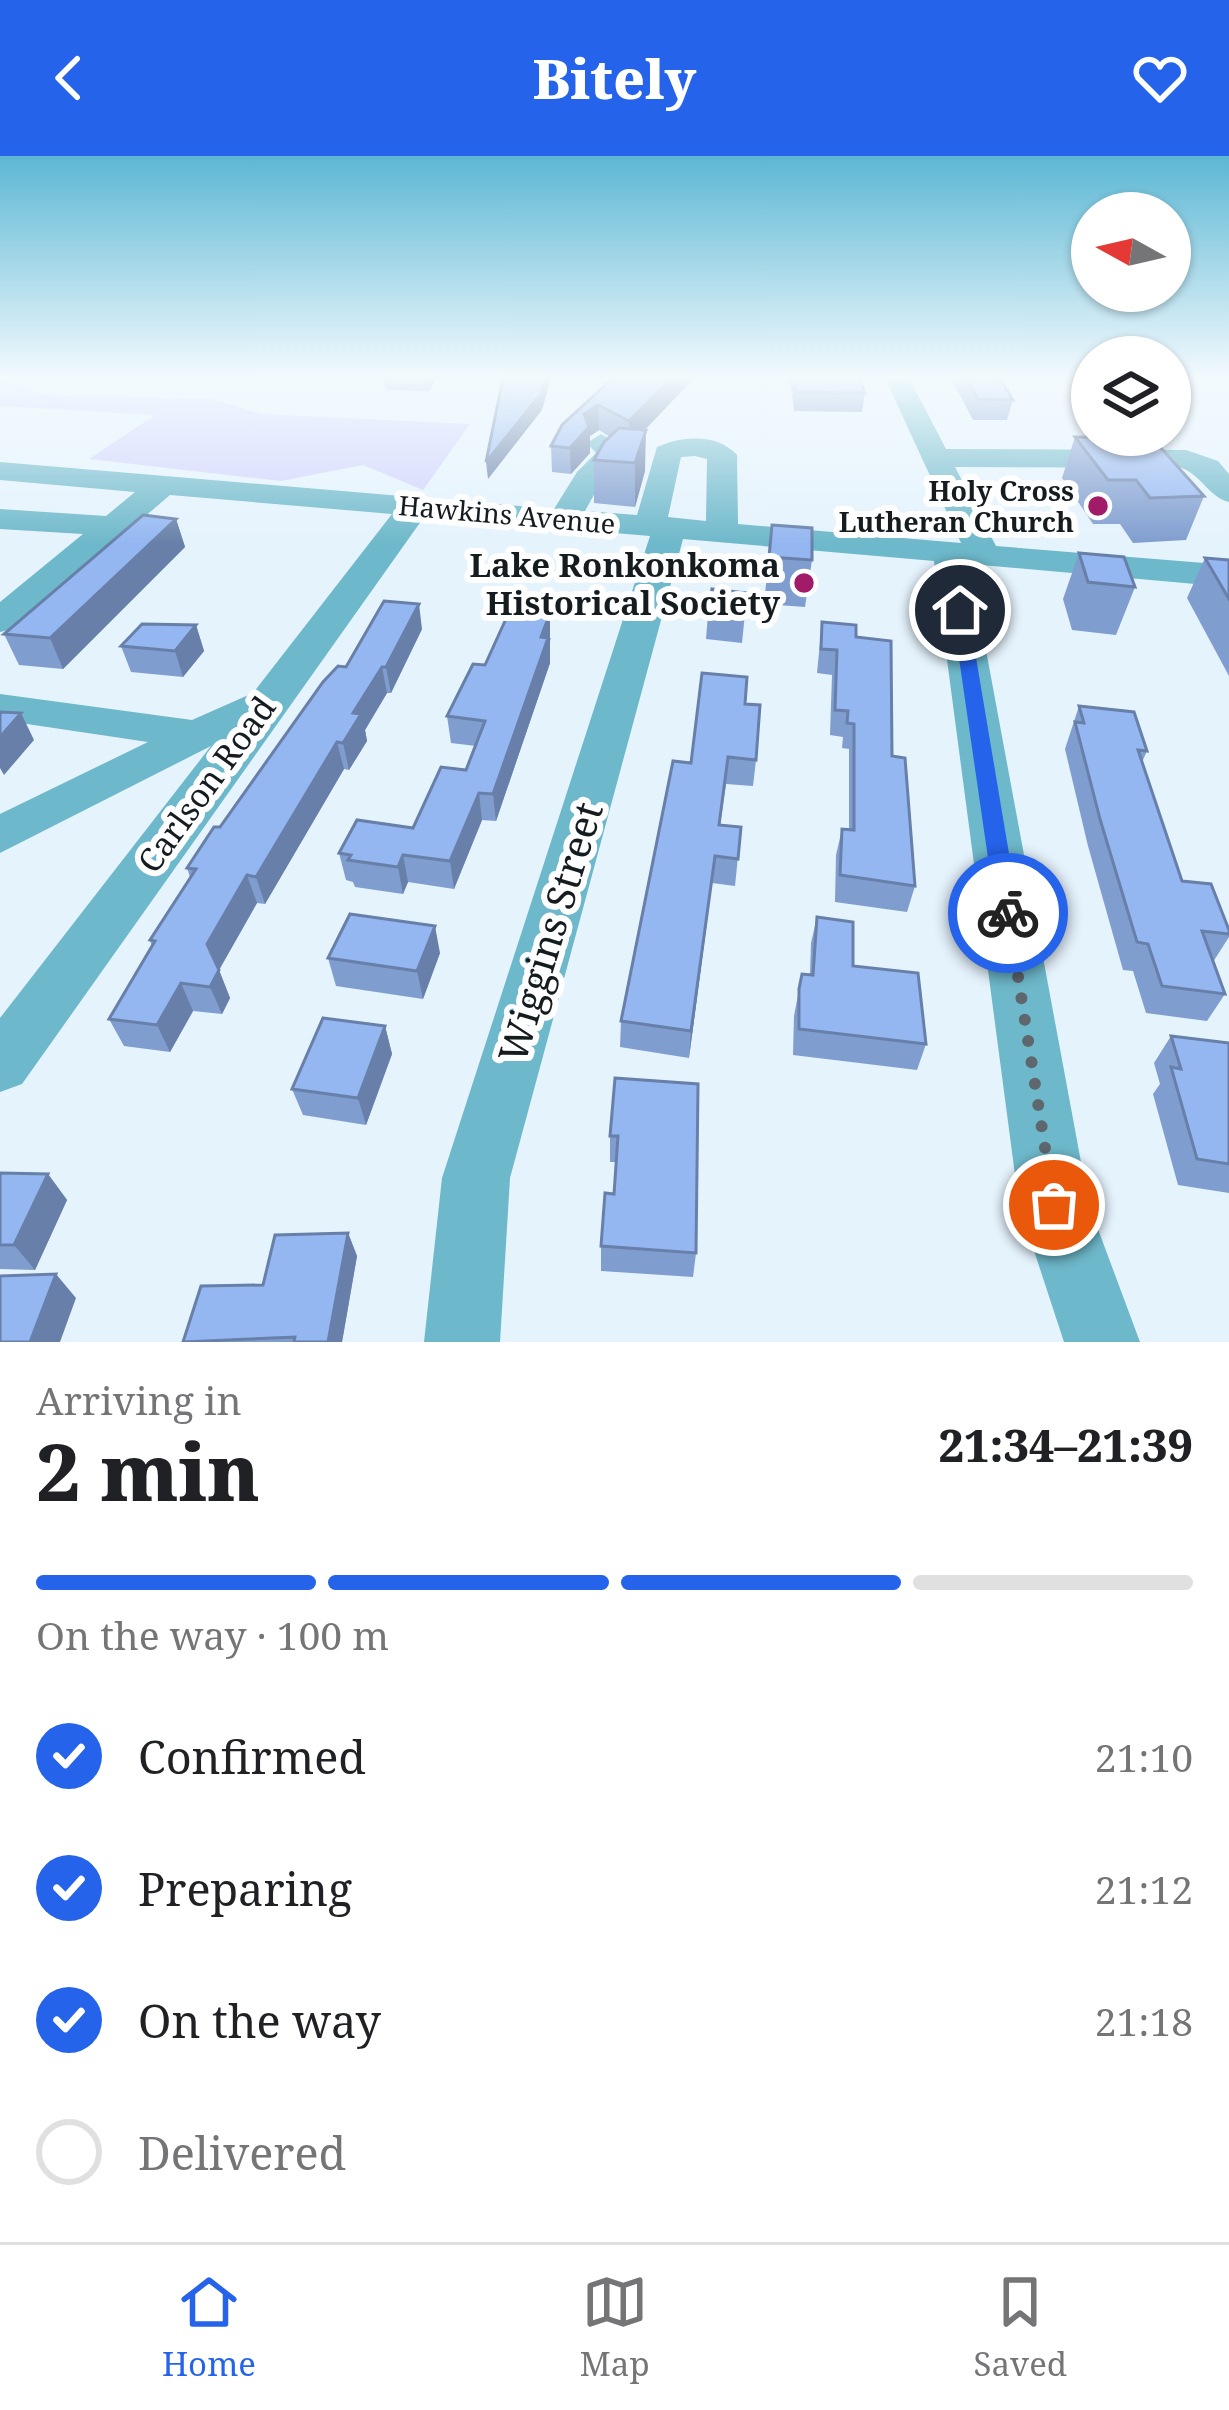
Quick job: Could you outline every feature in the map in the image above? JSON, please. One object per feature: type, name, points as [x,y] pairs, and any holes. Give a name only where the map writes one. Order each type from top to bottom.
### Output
[{"type":"street","points":[[924,433],[967,552],[1054,1205],[1102,1342]]},
{"type":"street","points":[[537,494],[571,508],[614,452],[602,443]]},
{"type":"street","points":[[1229,443],[1211,443],[1229,462]]},
{"type":"street","points":[[936,458],[1186,459],[1207,467],[1229,493]]},
{"type":"street","name":"Hawkins Avenue","points":[[0,471],[416,506],[571,508],[680,528],[1229,575]]},
{"type":"street","points":[[0,621],[160,488]]},
{"type":"street","name":"Carlson Road","points":[[0,1065],[416,506]]},
{"type":"street","points":[[0,519],[113,526]]},
{"type":"street","name":"Wiggins Street","points":[[462,1342],[476,1178],[680,528]]},
{"type":"street","points":[[0,835],[268,700]]},
{"type":"street","points":[[0,707],[196,735]]},
{"type":"shaded area","points":[[127,433],[463,433],[423,490],[363,465],[281,481],[89,459]]},
{"type":"building","points":[[492,433],[509,433],[486,462]]},
{"type":"building","points":[[558,433],[583,433],[570,448],[551,446]]},
{"type":"building","points":[[613,433],[645,433],[635,463],[594,460]]},
{"type":"building","points":[[1090,456],[1168,456],[1204,496],[1150,498],[1136,480],[1108,480]]},
{"type":"building","points":[[143,515],[176,519],[50,638],[4,634]]},
{"type":"building","points":[[772,525],[812,528],[812,560],[769,557]]},
{"type":"building","points":[[1079,553],[1124,557],[1135,587],[1088,582]]},
{"type":"building","points":[[1205,558],[1229,560],[1229,599]]},
{"type":"building","points":[[712,589],[747,593],[744,617],[708,614]]},
{"type":"building","points":[[384,601],[419,604],[386,667],[353,713],[361,714],[343,743],[337,742],[256,877],[247,875],[207,944],[219,970],[210,987],[181,983],[157,1025],[109,1019],[155,941],[150,940],[196,869],[187,868],[323,682],[338,666],[346,667]]},
{"type":"building","points":[[510,610],[550,613],[541,637],[548,638],[493,794],[479,793],[450,861],[403,855],[398,867],[348,860],[351,855],[339,853],[357,820],[413,828],[441,767],[466,770],[485,721],[447,716],[473,664],[485,665]]},
{"type":"building","points":[[822,622],[856,625],[856,637],[891,641],[892,756],[905,758],[915,886],[840,875],[842,829],[854,830],[854,724],[847,723],[848,711],[835,710],[837,650],[821,649]]},
{"type":"building","points":[[142,624],[196,625],[175,651],[121,646]]},
{"type":"building","points":[[702,673],[747,677],[745,704],[760,705],[756,760],[728,757],[719,825],[741,827],[738,859],[715,856],[691,1031],[621,1021],[673,761],[691,763]]},
{"type":"building","points":[[1079,706],[1134,712],[1147,751],[1138,750],[1182,881],[1211,884],[1229,930],[1229,934],[1202,931],[1225,994],[1162,986],[1148,944],[1137,942],[1075,722],[1084,723]]},
{"type":"building","points":[[0,712],[21,713],[0,737]]},
{"type":"building","points":[[350,914],[435,926],[417,971],[328,958]]},
{"type":"building","points":[[817,917],[853,922],[853,966],[918,973],[926,1044],[799,1029],[799,989],[802,974],[813,975]]},
{"type":"building","points":[[323,1018],[385,1026],[358,1098],[292,1089]]},
{"type":"building","points":[[1171,1036],[1229,1043],[1229,1164],[1197,1159],[1171,1067],[1181,1069]]},
{"type":"building","points":[[615,1078],[698,1084],[696,1253],[601,1246],[605,1193],[614,1194],[618,1136],[610,1136]]},
{"type":"building","points":[[0,1173],[48,1174],[14,1245],[0,1245]]},
{"type":"building","points":[[348,1233],[328,1342],[294,1342],[295,1337],[183,1342],[201,1286],[263,1285],[275,1235]]},
{"type":"building","points":[[56,1274],[30,1342],[0,1342],[0,1276]]},
{"type":"way so far","points":[[1008,913],[1054,1205]]},
{"type":"place","name":"Holy Cross Lutheran Church","points":[[1098,506]]},
{"type":"place","name":"Lake Ronkonkoma Historical Society","points":[[804,583]]},
{"type":"route","points":[[960,610],[1008,913]]}]
